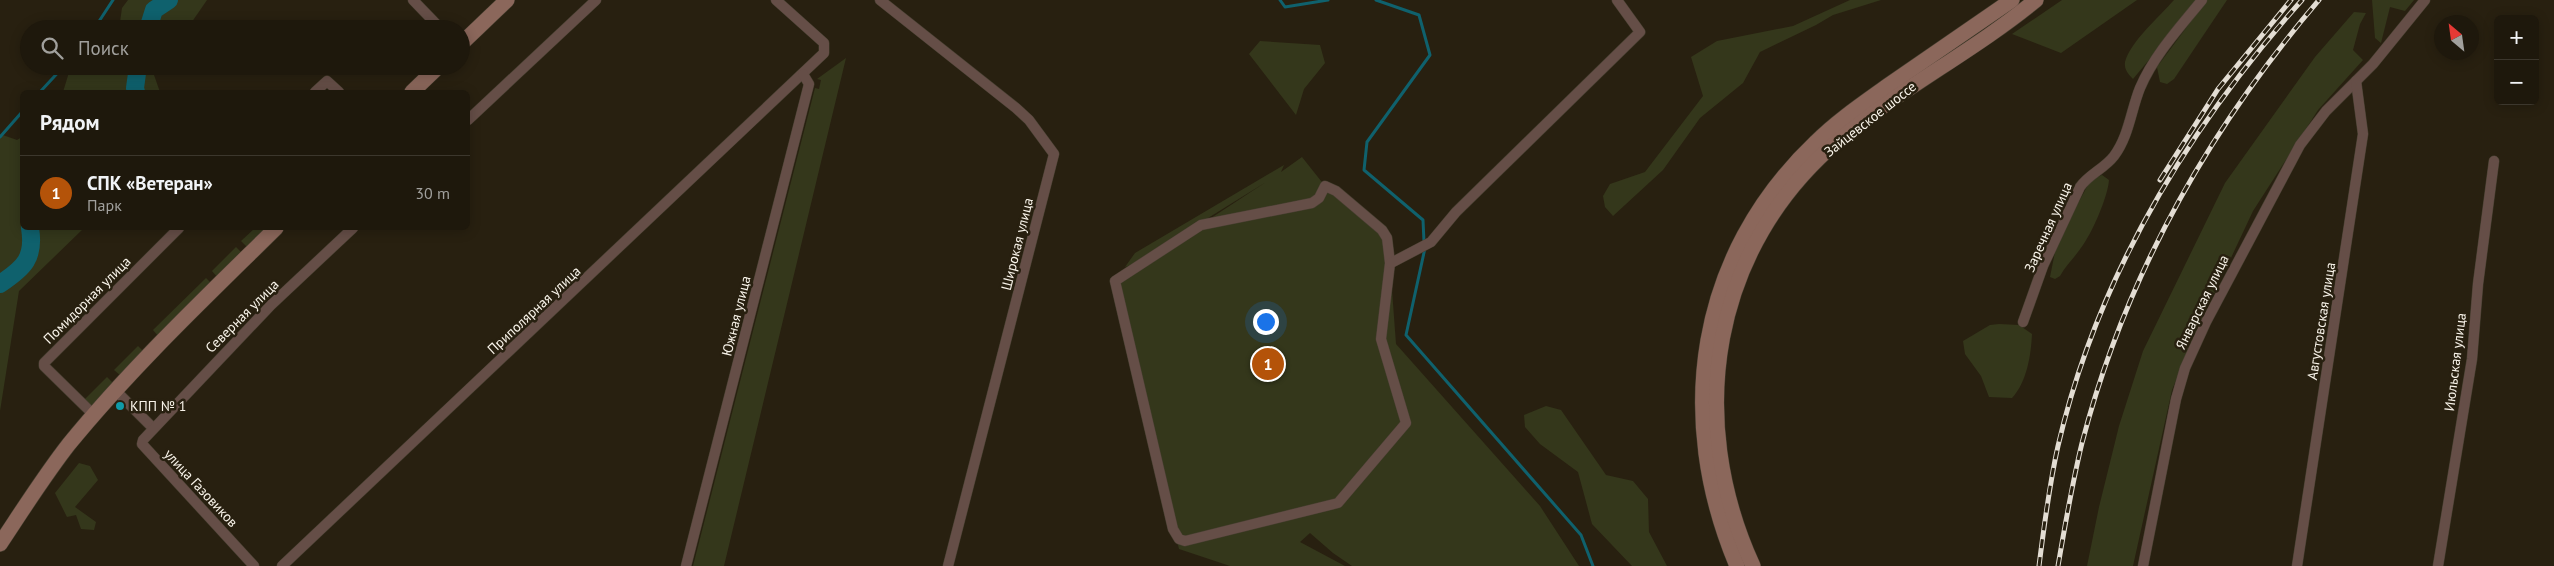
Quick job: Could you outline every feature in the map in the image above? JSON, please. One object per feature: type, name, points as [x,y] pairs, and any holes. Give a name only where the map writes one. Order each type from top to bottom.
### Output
[{"type":"main road","points":[[470,35],[507,0]]},
{"type":"main road","name":"Зайцевское шоссе","points":[[1737,566],[1722,528],[1712,492],[1704,450],[1701,405],[1710,326],[1720,287],[1732,258],[1770,193],[1817,141],[1868,100],[2012,0]]},
{"type":"main road","name":"Зайцевское шоссе","points":[[1753,566],[1734,518],[1722,468],[1715,402],[1717,370],[1727,316],[1753,249],[1787,196],[1811,167],[1838,141],[1894,98],[2033,3]]},
{"type":"main road","points":[[414,90],[430,75]]},
{"type":"main road","points":[[0,544],[60,456],[94,415],[274,230]]},
{"type":"street","points":[[413,0],[432,20]]},
{"type":"street","points":[[470,118],[596,0]]},
{"type":"street","name":"Приполярная улица","points":[[282,566],[824,53],[826,48],[824,43],[776,0]]},
{"type":"street","name":"Широкая улица","points":[[880,0],[1016,108],[1029,120],[1054,154],[948,566]]},
{"type":"street","points":[[1390,263],[1437,237],[1456,212],[1640,32],[1617,0]]},
{"type":"street","name":"Заречная улица","points":[[2023,322],[2043,266],[2080,187],[2086,178],[2114,156],[2129,124],[2140,89],[2152,65],[2202,0]]},
{"type":"street","name":"Январская улица","points":[[2143,566],[2173,410],[2185,368],[2237,260],[2296,151],[2326,111],[2373,64],[2425,0]]},
{"type":"street","name":"Южная улица","points":[[686,566],[809,84],[803,74]]},
{"type":"street","points":[[317,90],[327,81],[337,90]]},
{"type":"street","name":"Августовская улица","points":[[2297,566],[2363,134],[2356,81]]},
{"type":"street","name":"Июльская улица","points":[[2438,566],[2472,359],[2478,284],[2494,162]]},
{"type":"street","points":[[1325,186],[1336,191],[1382,230],[1386,238],[1390,263],[1381,339],[1406,423],[1338,503],[1185,541],[1179,539],[1173,529],[1115,281],[1200,225],[1312,203],[1319,198],[1325,186]]},
{"type":"street","name":"Помидорная улица","points":[[94,415],[44,366],[46,360],[178,230]]},
{"type":"street","name":"Северная улица","points":[[153,428],[264,312],[351,230]]},
{"type":"street","points":[[116,391],[153,428]]},
{"type":"street","name":"улица Газовиков","points":[[153,428],[142,444],[254,566]]},
{"type":"green space","points":[[128,0],[207,0],[193,20],[120,20],[122,8]]},
{"type":"green space","points":[[1850,0],[1881,0],[1833,15],[1760,52],[1743,83],[1700,118],[1663,170],[1613,216],[1605,207],[1603,196],[1610,184],[1645,172],[1703,96],[1691,57],[1717,41],[1793,26]]},
{"type":"green space","points":[[2062,0],[2137,0],[2061,53],[2012,34]]},
{"type":"green space","points":[[2174,0],[2199,0],[2133,79],[2125,67],[2128,54],[2139,38]]},
{"type":"green space","points":[[2207,0],[2227,0],[2174,79],[2167,84],[2160,82],[2157,67]]},
{"type":"green space","points":[[2372,0],[2414,0],[2405,11],[2390,7],[2381,43],[2375,38]]},
{"type":"green space","points":[[2354,12],[2366,13],[2360,24],[2353,50],[2363,60],[2318,110],[2253,211],[2191,343],[2172,390],[2133,566],[2087,566],[2119,426],[2143,351],[2225,183],[2315,57]]},
{"type":"green space","points":[[1260,41],[1320,45],[1325,63],[1304,89],[1296,115],[1249,54]]},
{"type":"green space","points":[[846,58],[724,566],[693,566],[815,88],[819,89],[821,80],[817,79]]},
{"type":"green space","points":[[68,75],[154,75],[159,90],[64,90]]},
{"type":"green space","points":[[0,134],[17,140],[20,138],[20,230],[82,230],[19,291],[0,411]]},
{"type":"green space","points":[[1302,157],[1325,186],[1382,230],[1390,263],[1396,344],[1540,506],[1579,566],[1352,566],[1333,553],[1310,533],[1300,542],[1345,566],[1230,566],[1179,549],[1115,281],[1266,182],[1134,264],[1125,267],[1135,253],[1284,165],[1281,172]]},
{"type":"green space","points":[[2102,175],[2109,180],[2108,187],[2103,204],[2087,239],[2060,276],[2055,279],[2050,277],[2055,252],[2074,211],[2090,181]]},
{"type":"green space","points":[[253,230],[266,230],[248,248],[241,241]]},
{"type":"green space","points":[[236,247],[242,253],[218,278],[212,271]]},
{"type":"green space","points":[[206,278],[212,284],[159,337],[153,330]]},
{"type":"green space","points":[[1990,325],[2019,325],[2032,334],[2031,351],[2025,376],[2012,398],[1989,397],[1981,376],[1965,354],[1963,341]]},
{"type":"green space","points":[[138,346],[145,353],[121,376],[114,370]]},
{"type":"green space","points":[[107,377],[113,383],[96,404],[91,405],[84,400]]},
{"type":"green space","points":[[1546,406],[1561,410],[1606,475],[1633,481],[1648,499],[1649,532],[1667,566],[1632,566],[1592,524],[1578,472],[1540,444],[1525,427],[1524,415]]},
{"type":"green space","points":[[79,463],[90,466],[98,480],[75,507],[96,522],[94,530],[81,529],[76,515],[67,517],[55,493]]},
{"type":"waterway","points":[[100,20],[113,0]]},
{"type":"waterway","points":[[151,20],[154,10],[169,0]]},
{"type":"waterway","points":[[1280,0],[1285,7],[1328,0]]},
{"type":"waterway","points":[[1376,0],[1419,15],[1430,55],[1367,142],[1364,170],[1423,220],[1424,242]]},
{"type":"waterway","points":[[42,90],[56,75]]},
{"type":"waterway","points":[[136,90],[137,75]]},
{"type":"waterway","points":[[0,137],[20,114]]},
{"type":"waterway","points":[[0,284],[16,273],[26,261],[31,247],[30,230]]},
{"type":"waterway","points":[[1425,248],[1406,335],[1581,535],[1593,566]]},
{"type":"railway","points":[[2160,180],[2218,89],[2291,0]]},
{"type":"railway","points":[[2039,566],[2055,461],[2075,384],[2097,323],[2122,265],[2152,208],[2185,153],[2221,100],[2260,49],[2302,0]]},
{"type":"railway","points":[[2058,566],[2082,443],[2100,382],[2122,322],[2147,264],[2175,208],[2241,101],[2319,0]]},
{"type":"place","name":"СПК «Ветеран»","points":[[1268,364]]},
{"type":"place","name":"КПП № 1","points":[[120,406]]}]
